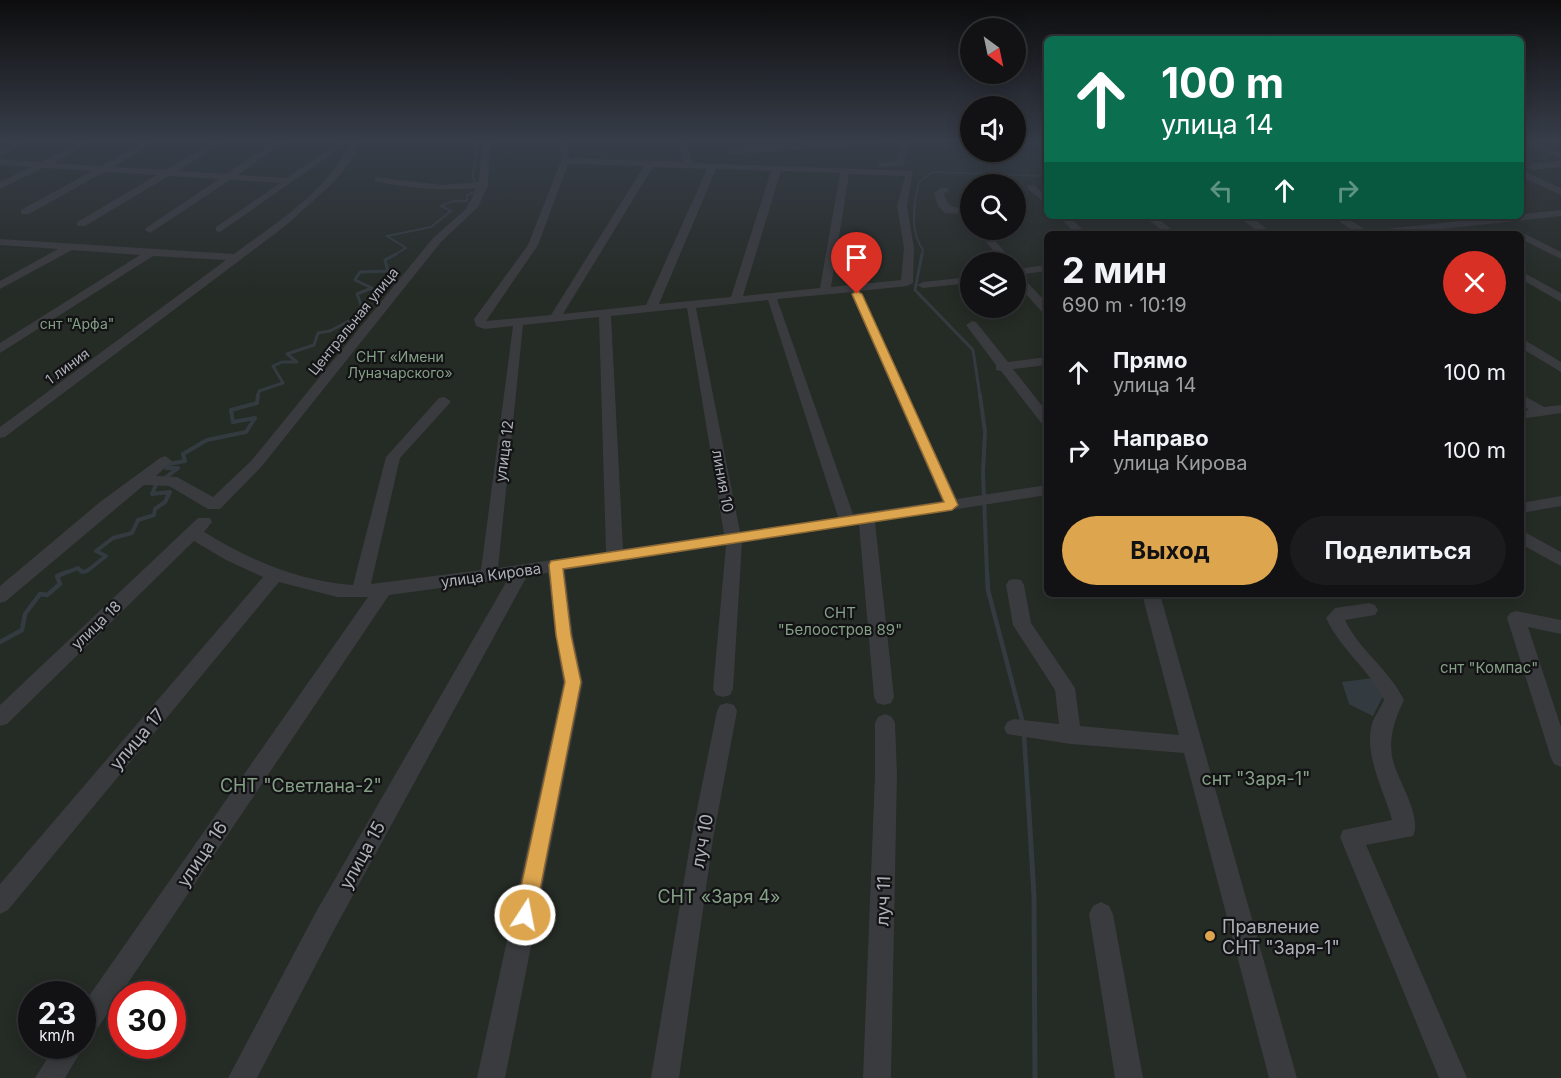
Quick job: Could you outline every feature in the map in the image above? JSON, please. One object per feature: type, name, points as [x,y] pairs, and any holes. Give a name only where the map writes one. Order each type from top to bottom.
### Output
[{"type":"street","points":[[25,212],[60,192]]},
{"type":"street","points":[[81,224],[135,192]]},
{"type":"street","points":[[150,230],[207,192]]},
{"type":"street","points":[[220,229],[274,192]]},
{"type":"street","name":"1 линия","points":[[0,434],[238,258],[316,192]]},
{"type":"street","name":"Центральная улица","points":[[142,480],[172,481],[214,505],[257,463],[437,240],[470,211],[479,198],[478,192]]},
{"type":"street","points":[[553,192],[533,245],[480,319],[480,323],[485,325],[605,316],[651,308],[907,283],[909,248],[902,206],[905,192]]},
{"type":"street","points":[[554,319],[632,192]]},
{"type":"street","points":[[651,308],[702,192]]},
{"type":"street","points":[[736,299],[769,192]]},
{"type":"street","points":[[825,290],[847,192]]},
{"type":"street","points":[[940,192],[939,196],[949,211],[960,213]]},
{"type":"street","points":[[1524,217],[1555,213],[1561,220]]},
{"type":"street","points":[[1066,219],[1079,231]]},
{"type":"street","points":[[1153,219],[1168,231]]},
{"type":"street","points":[[1247,219],[1264,231]]},
{"type":"street","points":[[1341,219],[1362,231]]},
{"type":"street","points":[[1430,219],[1448,231]]},
{"type":"street","points":[[1395,231],[1503,219]]},
{"type":"street","points":[[1494,220],[1514,231]]},
{"type":"street","points":[[1524,236],[1561,256]]},
{"type":"street","points":[[989,240],[1000,252]]},
{"type":"street","points":[[0,242],[72,245],[150,253],[238,258]]},
{"type":"street","points":[[0,286],[72,245]]},
{"type":"street","points":[[0,349],[150,253]]},
{"type":"street","points":[[1026,272],[1044,269]]},
{"type":"street","points":[[1524,276],[1561,298]]},
{"type":"street","points":[[923,285],[960,281]]},
{"type":"street","points":[[1026,286],[1044,307]]},
{"type":"street","points":[[857,294],[952,505]]},
{"type":"street","points":[[772,302],[847,520]]},
{"type":"street","name":"линия 10","points":[[692,310],[734,537],[725,700]]},
{"type":"street","points":[[605,316],[615,555]]},
{"type":"street","points":[[972,325],[1044,417]]},
{"type":"street","name":"улица 12","points":[[489,575],[518,327]]},
{"type":"street","points":[[1524,344],[1561,368]]},
{"type":"street","points":[[1003,367],[1044,360]]},
{"type":"street","points":[[360,592],[393,458],[444,400]]},
{"type":"street","points":[[1524,400],[1542,412]]},
{"type":"street","points":[[1524,415],[1561,409]]},
{"type":"street","points":[[0,596],[106,506],[165,461]]},
{"type":"street","name":"улица Кирова","points":[[198,528],[224,552],[274,576],[342,591],[360,592],[521,571],[1044,490]]},
{"type":"street","points":[[1524,507],[1561,501]]},
{"type":"street","points":[[866,517],[884,697]]},
{"type":"street","name":"улица 18","points":[[0,718],[198,528]]},
{"type":"street","points":[[1524,538],[1561,560]]},
{"type":"street","points":[[490,1078],[573,682],[564,635],[556,565]]},
{"type":"street","name":"улица 15","points":[[242,1078],[325,921],[521,571]]},
{"type":"street","name":"улица 17","points":[[0,902],[274,576]]},
{"type":"street","points":[[1015,585],[1022,625],[1065,688],[1071,735]]},
{"type":"street","name":"улица 16","points":[[96,1009],[382,590]]},
{"type":"street","points":[[1152,597],[1283,1078]]},
{"type":"street","points":[[1369,610],[1341,612],[1335,618],[1340,634],[1388,686],[1394,700],[1383,722],[1381,744],[1383,763],[1396,794],[1405,829],[1351,837],[1453,1078]]},
{"type":"street","points":[[1561,627],[1516,618],[1561,758]]},
{"type":"street","name":"луч 10","points":[[665,1078],[725,700]]},
{"type":"street","name":"луч 11","points":[[877,1078],[886,774],[885,723]]},
{"type":"street","points":[[1022,729],[1192,745]]},
{"type":"street","points":[[1101,914],[1129,1078]]},
{"type":"street","points":[[49,1078],[62,1059]]},
{"type":"green space","points":[[0,192],[960,192],[960,240],[1026,240],[1026,192],[1044,192],[1044,219],[1524,219],[1524,192],[1561,192],[1561,1078],[0,1078]]},
{"type":"shaded area","points":[[1373,678],[1384,694],[1373,716],[1349,704],[1342,682]]},
{"type":"waterway","points":[[394,255],[406,248],[387,236],[431,227],[451,211],[441,206],[453,201],[467,201],[467,195],[473,192]]},
{"type":"waterway","points":[[917,192],[914,225],[923,250],[922,255]]},
{"type":"waterway","points":[[258,396],[259,391],[283,383],[273,366],[282,362],[297,362],[287,354],[314,345],[318,333],[330,331],[364,313],[357,294],[372,288],[355,280],[360,272],[388,271],[385,260],[396,254]]},
{"type":"waterway","points":[[922,254],[915,290],[973,350],[980,396]]},
{"type":"waterway","points":[[165,478],[178,468],[166,468],[169,464],[185,461],[183,454],[207,440],[246,432],[255,418],[233,422],[231,410],[257,403],[258,395]]},
{"type":"waterway","points":[[980,395],[985,432],[983,472],[987,574]]},
{"type":"waterway","points":[[63,574],[78,568],[82,572],[87,571],[106,556],[96,551],[113,538],[132,533],[138,520],[154,515],[155,509],[165,502],[170,492],[152,494],[156,485]]},
{"type":"waterway","points":[[0,642],[22,630],[25,614],[40,594],[47,595],[60,584],[57,576],[67,572]]},
{"type":"waterway","points":[[987,572],[988,590],[1023,724]]},
{"type":"waterway","points":[[1024,734],[1028,797]]},
{"type":"waterway","points":[[1028,796],[1034,896],[1035,1078]]},
{"type":"place","name":"Правление СНТ \"Заря-1\"","points":[[1210,936]]},
{"type":"route","points":[[525,915],[573,682],[564,635],[556,565],[952,505],[857,294]]},
{"type":"park label","name":"снт \"Арфа\"","points":[[77,323]]},
{"type":"park label","name":"СНТ «Имени Луначарского»","points":[[400,364]]},
{"type":"park label","name":"СНТ \"Белоостров 89\"","points":[[840,620]]},
{"type":"park label","name":"снт \"Компас\"","points":[[1489,667]]},
{"type":"park label","name":"снт \"Заря-1\"","points":[[1256,778]]},
{"type":"park label","name":"СНТ \"Светлана-2\"","points":[[301,785]]},
{"type":"park label","name":"СНТ «Заря 4»","points":[[719,896]]}]
